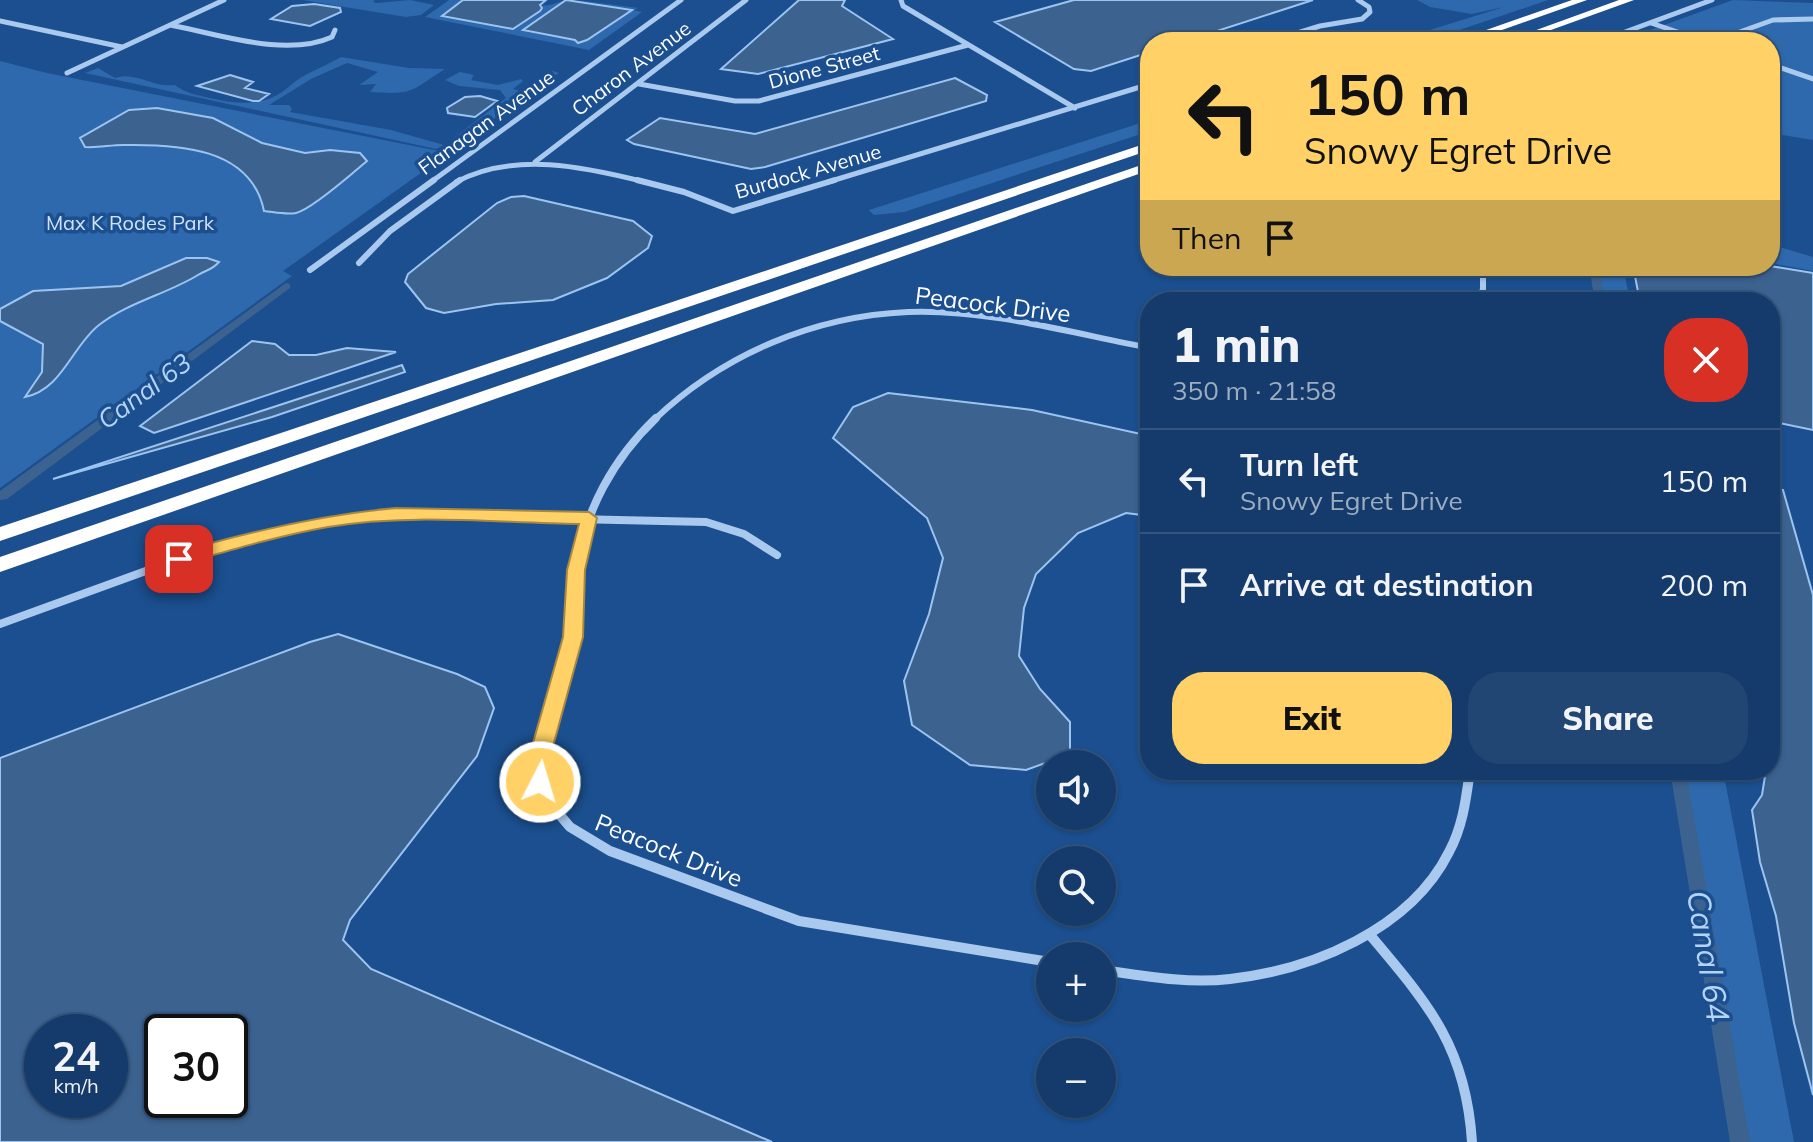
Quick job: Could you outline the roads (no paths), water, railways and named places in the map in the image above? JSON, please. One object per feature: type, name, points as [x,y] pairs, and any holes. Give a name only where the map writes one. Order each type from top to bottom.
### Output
[{"type":"highway","points":[[1487,32],[1582,0]]},
{"type":"highway","points":[[1537,32],[1629,0]]},
{"type":"highway","points":[[0,534],[1140,149]]},
{"type":"highway","points":[[0,565],[1140,169]]},
{"type":"street","points":[[67,73],[224,0]]},
{"type":"street","name":"Flanagan Avenue","points":[[310,270],[681,0]]},
{"type":"street","name":"Charon Avenue","points":[[534,163],[746,0]]},
{"type":"street","points":[[901,0],[903,6],[1075,108]]},
{"type":"street","points":[[1300,32],[1362,19],[1370,12],[1366,2],[1358,0]]},
{"type":"street","points":[[1624,32],[1712,0]]},
{"type":"street","points":[[1735,32],[1768,19],[1813,19]]},
{"type":"street","points":[[0,21],[123,47]]},
{"type":"street","points":[[1650,22],[1680,32]]},
{"type":"street","points":[[170,25],[293,48],[317,44],[332,37],[335,30]]},
{"type":"street","name":"Dione Street","points":[[639,84],[735,101],[759,101],[968,45]]},
{"type":"street","points":[[1780,67],[1813,79]]},
{"type":"street","name":"Burdock Avenue","points":[[359,263],[369,248],[442,189],[479,171],[534,163],[681,191],[714,208],[733,211],[1140,87]]},
{"type":"street","name":"Peacock Drive","points":[[1036,960],[786,918],[615,853],[578,835],[554,813],[540,782],[541,750],[573,637],[576,570],[589,518],[609,477],[630,446],[660,412],[718,369],[766,345],[814,327],[883,314],[939,313],[1140,346]]},
{"type":"street","points":[[0,624],[209,548],[330,521],[396,515],[589,518],[727,525],[777,555]]},
{"type":"street","points":[[1116,972],[1147,977],[1229,980],[1311,964],[1370,935],[1412,901],[1443,863],[1465,813],[1469,780]]},
{"type":"street","points":[[1370,935],[1424,1000],[1455,1048],[1467,1079],[1472,1142]]},
{"type":"waterway","name":"Canal 64","points":[[1596,276],[1598,292]]},
{"type":"waterway","name":"Canal 63","points":[[2,496],[286,286]]},
{"type":"waterway","name":"Canal 64","points":[[1680,780],[1740,1142]]},
{"type":"park label","name":"Max K Rodes Park","points":[[130,222]]}]
